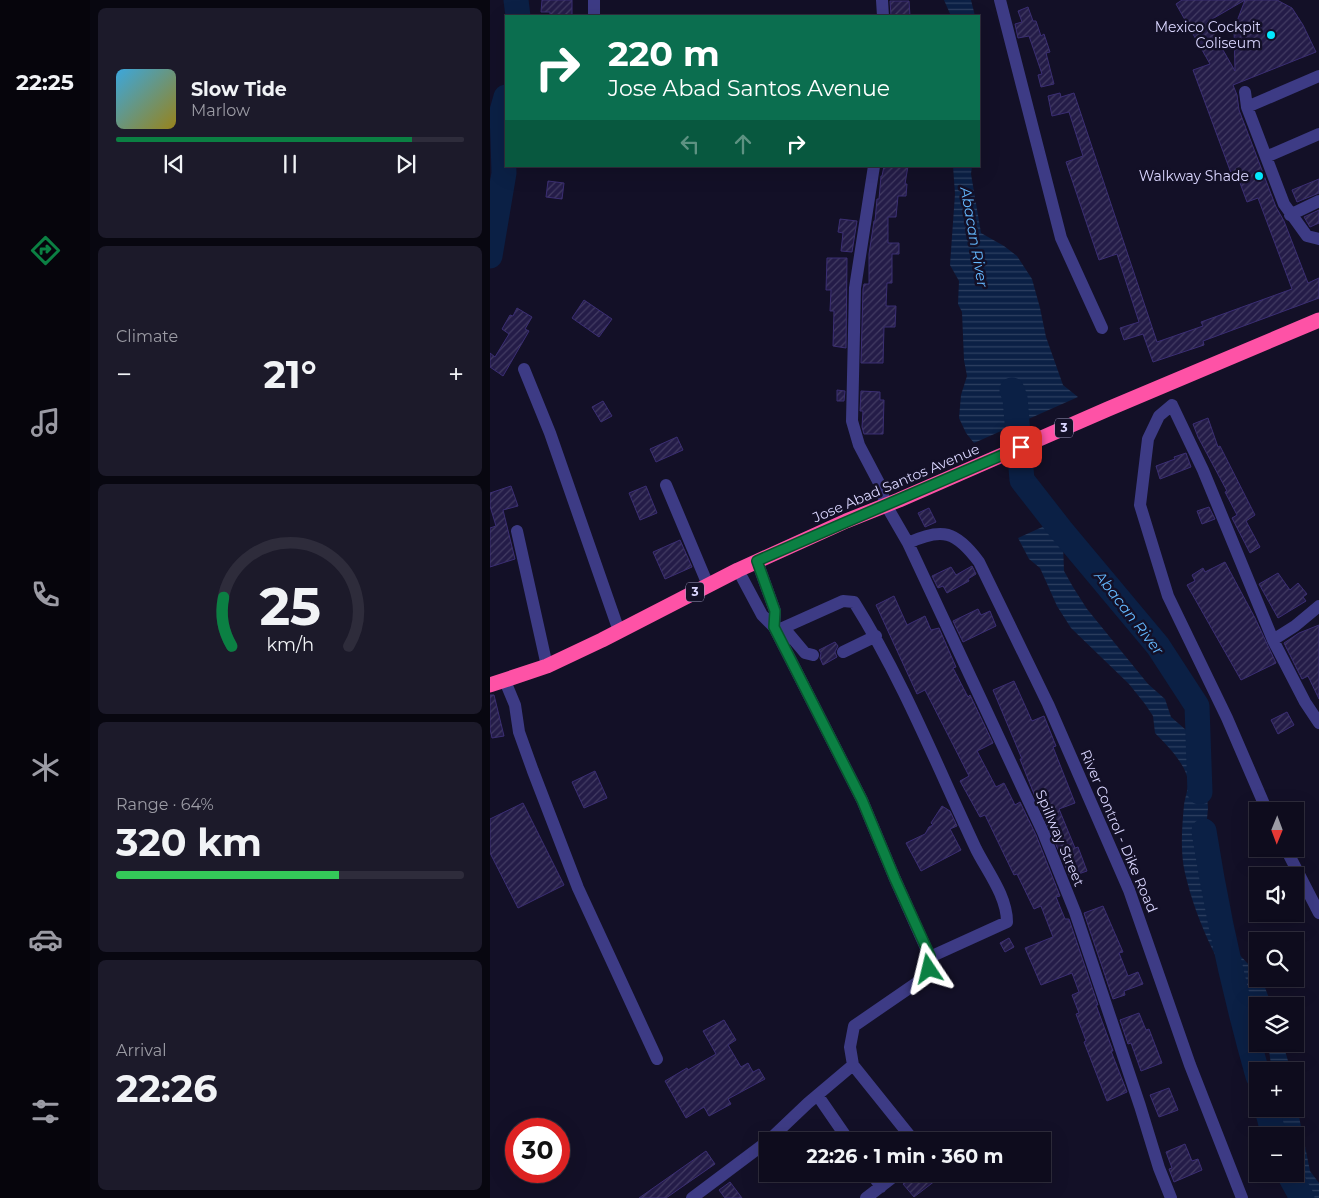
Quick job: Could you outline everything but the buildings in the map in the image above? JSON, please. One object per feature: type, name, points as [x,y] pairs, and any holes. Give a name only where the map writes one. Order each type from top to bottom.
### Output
[{"type":"highway","name":"Jose Abad Santos Avenue","points":[[490,685],[547,666],[757,561],[1230,356],[1319,320]]},
{"type":"street","points":[[594,0],[594,15]]},
{"type":"street","points":[[882,0],[883,15]]},
{"type":"street","points":[[1000,0],[1061,238],[1102,328]]},
{"type":"street","points":[[1248,107],[1319,76]]},
{"type":"street","points":[[1245,92],[1248,107],[1284,204],[1290,215],[1308,236],[1317,238]]},
{"type":"street","points":[[1266,157],[1319,134]]},
{"type":"street","name":"Spillway Street","points":[[874,167],[855,288],[852,421],[859,445],[879,484],[892,502],[908,543],[1043,832],[1075,912],[1159,1168],[1171,1198]]},
{"type":"street","points":[[1290,215],[1319,202]]},
{"type":"street","points":[[524,369],[550,432],[619,631]]},
{"type":"street","points":[[1263,802],[1227,718],[1168,596],[1140,505],[1148,439],[1159,416],[1172,406],[1203,470],[1274,640],[1305,702],[1319,723]]},
{"type":"street","points":[[666,484],[708,586]]},
{"type":"street","points":[[518,531],[547,666]]},
{"type":"street","name":"River Control - Dike Road","points":[[908,543],[937,533],[949,535],[969,548],[979,562],[1048,704],[1129,890],[1190,1065],[1242,1198]]},
{"type":"street","points":[[757,561],[775,611],[778,629],[862,800],[930,956],[929,969],[918,982],[854,1026],[850,1047],[853,1065],[907,1132]]},
{"type":"street","points":[[738,570],[762,615],[806,653],[813,655]]},
{"type":"street","points":[[778,629],[843,602],[854,602],[876,636],[920,724],[976,848],[1003,900],[1007,913],[1007,922],[930,956]]},
{"type":"street","points":[[1274,640],[1319,606]]},
{"type":"street","points":[[843,652],[876,636]]},
{"type":"street","points":[[505,680],[515,706],[519,732],[532,770],[578,888],[657,1059]]},
{"type":"street","points":[[1291,858],[1319,913]]},
{"type":"street","points":[[777,1132],[853,1065]]},
{"type":"street","points":[[818,1096],[843,1132]]},
{"type":"street","points":[[692,1198],[759,1148]]},
{"type":"street","points":[[878,1182],[881,1187]]},
{"type":"street","points":[[866,1198],[887,1182]]},
{"type":"water","points":[[944,0],[971,0],[975,15],[951,15]]},
{"type":"water","points":[[953,167],[972,167],[971,174],[981,233],[1017,256],[1032,279],[1046,337],[1063,385],[1078,397],[974,443],[966,433],[959,418],[961,395],[967,376],[964,360],[962,312],[958,304],[959,281],[950,265],[955,194]]},
{"type":"water","points":[[1062,518],[1067,531],[1063,544],[1064,571],[1073,587],[1087,609],[1148,684],[1165,699],[1171,717],[1193,736],[1206,788],[1208,808],[1206,830],[1210,848],[1209,892],[1212,915],[1225,931],[1234,949],[1249,965],[1249,987],[1265,987],[1269,997],[1249,997],[1249,1014],[1234,991],[1205,934],[1185,873],[1182,831],[1184,805],[1188,788],[1187,776],[1176,756],[1155,733],[1153,716],[1145,704],[1129,684],[1071,628],[1057,606],[1040,568],[1029,559],[1018,538]]},
{"type":"water","points":[[1269,1052],[1285,1052],[1288,1062],[1271,1062]]},
{"type":"water","points":[[1278,1117],[1299,1117],[1301,1127],[1281,1127]]},
{"type":"water","points":[[1304,1141],[1310,1171],[1319,1183],[1319,1198],[1307,1198],[1299,1182],[1304,1182]]},
{"type":"waterway","points":[[516,0],[518,15]]},
{"type":"waterway","points":[[490,256],[504,173],[502,111],[505,100]]},
{"type":"waterway","name":"Abacan River","points":[[1012,390],[1015,398],[1022,480],[1061,530],[1158,646],[1197,706],[1200,792]]},
{"type":"waterway","name":"Abacan River","points":[[1204,831],[1227,954],[1254,1062]]},
{"type":"waterway","name":"Abacan River","points":[[1269,1117],[1272,1127]]},
{"type":"waterway","name":"Abacan River","points":[[1293,1182],[1302,1198]]},
{"type":"place","name":"Mexico Cockpit Coliseum","points":[[1271,35]]},
{"type":"place","name":"Walkway Shade","points":[[1259,176]]},
{"type":"route","points":[[929,969],[930,956],[862,800],[774,627],[775,611],[757,561],[1021,447]]}]
